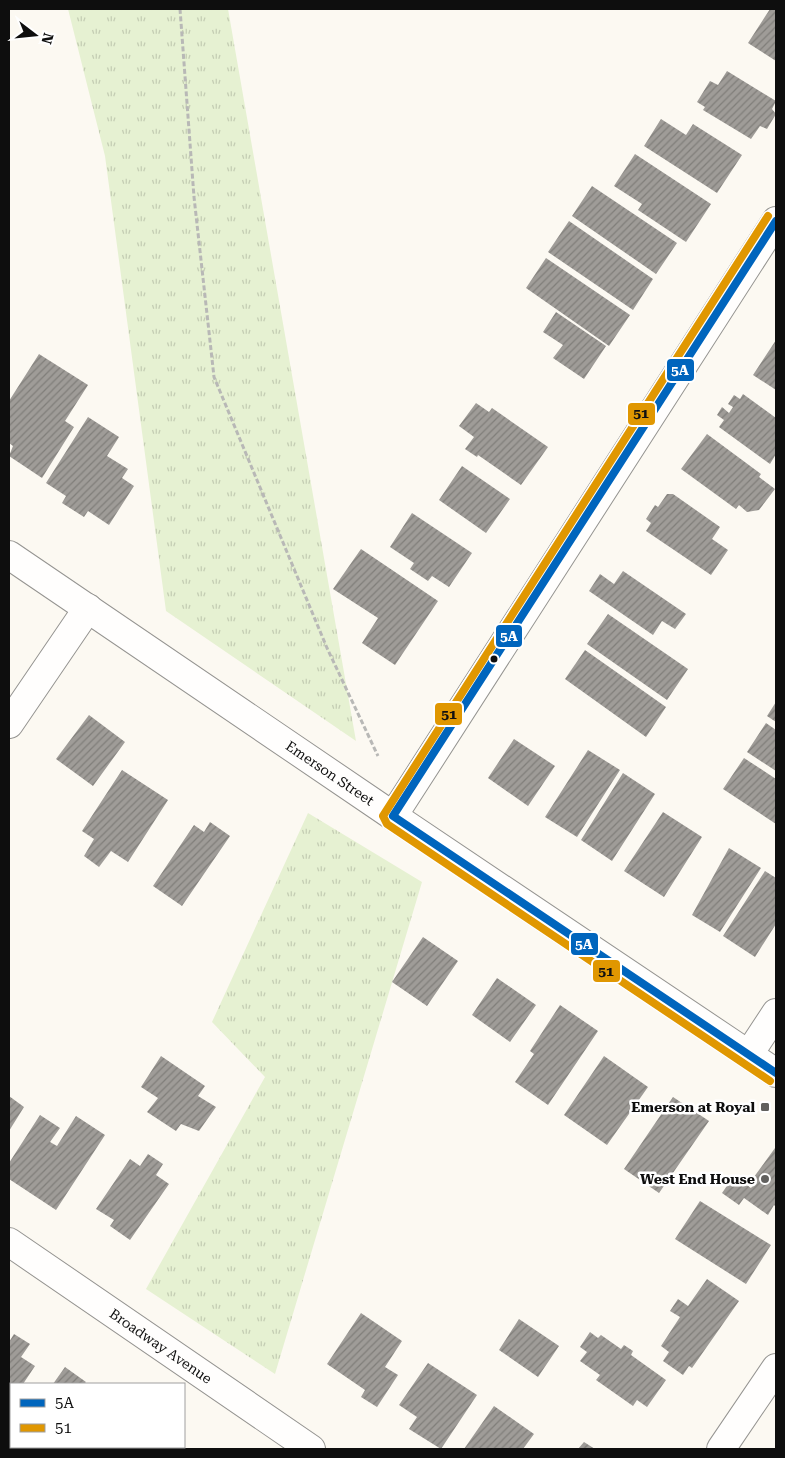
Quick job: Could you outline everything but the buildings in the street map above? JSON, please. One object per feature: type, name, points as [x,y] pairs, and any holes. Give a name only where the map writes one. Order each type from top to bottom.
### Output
[{"type":"street","points":[[393,816],[776,221]]},
{"type":"street","name":"Emerson Street","points":[[9,555],[776,1073]]},
{"type":"street","points":[[9,724],[88,608]]},
{"type":"street","points":[[750,1054],[776,1013]]},
{"type":"street","name":"Broadway Avenue","points":[[9,1242],[311,1449]]},
{"type":"street","points":[[721,1449],[776,1368]]},
{"type":"path","points":[[180,9],[194,197],[214,377],[327,648],[378,756]]},
{"type":"green space","points":[[68,9],[228,9],[356,741],[166,611],[105,156]]},
{"type":"green space","points":[[308,813],[422,882],[275,1374],[146,1289],[265,1077],[212,1022]]},
{"type":"transit line","name":"51","points":[[768,216],[383,816],[387,824],[770,1081]]},
{"type":"transit line","name":"5A","points":[[393,816],[776,221]]},
{"type":"transit line","name":"5A","points":[[393,816],[776,1073]]},
{"type":"place","name":"Emerson at Royal","points":[[765,1107]]},
{"type":"place","name":"West End House","points":[[765,1179]]}]
